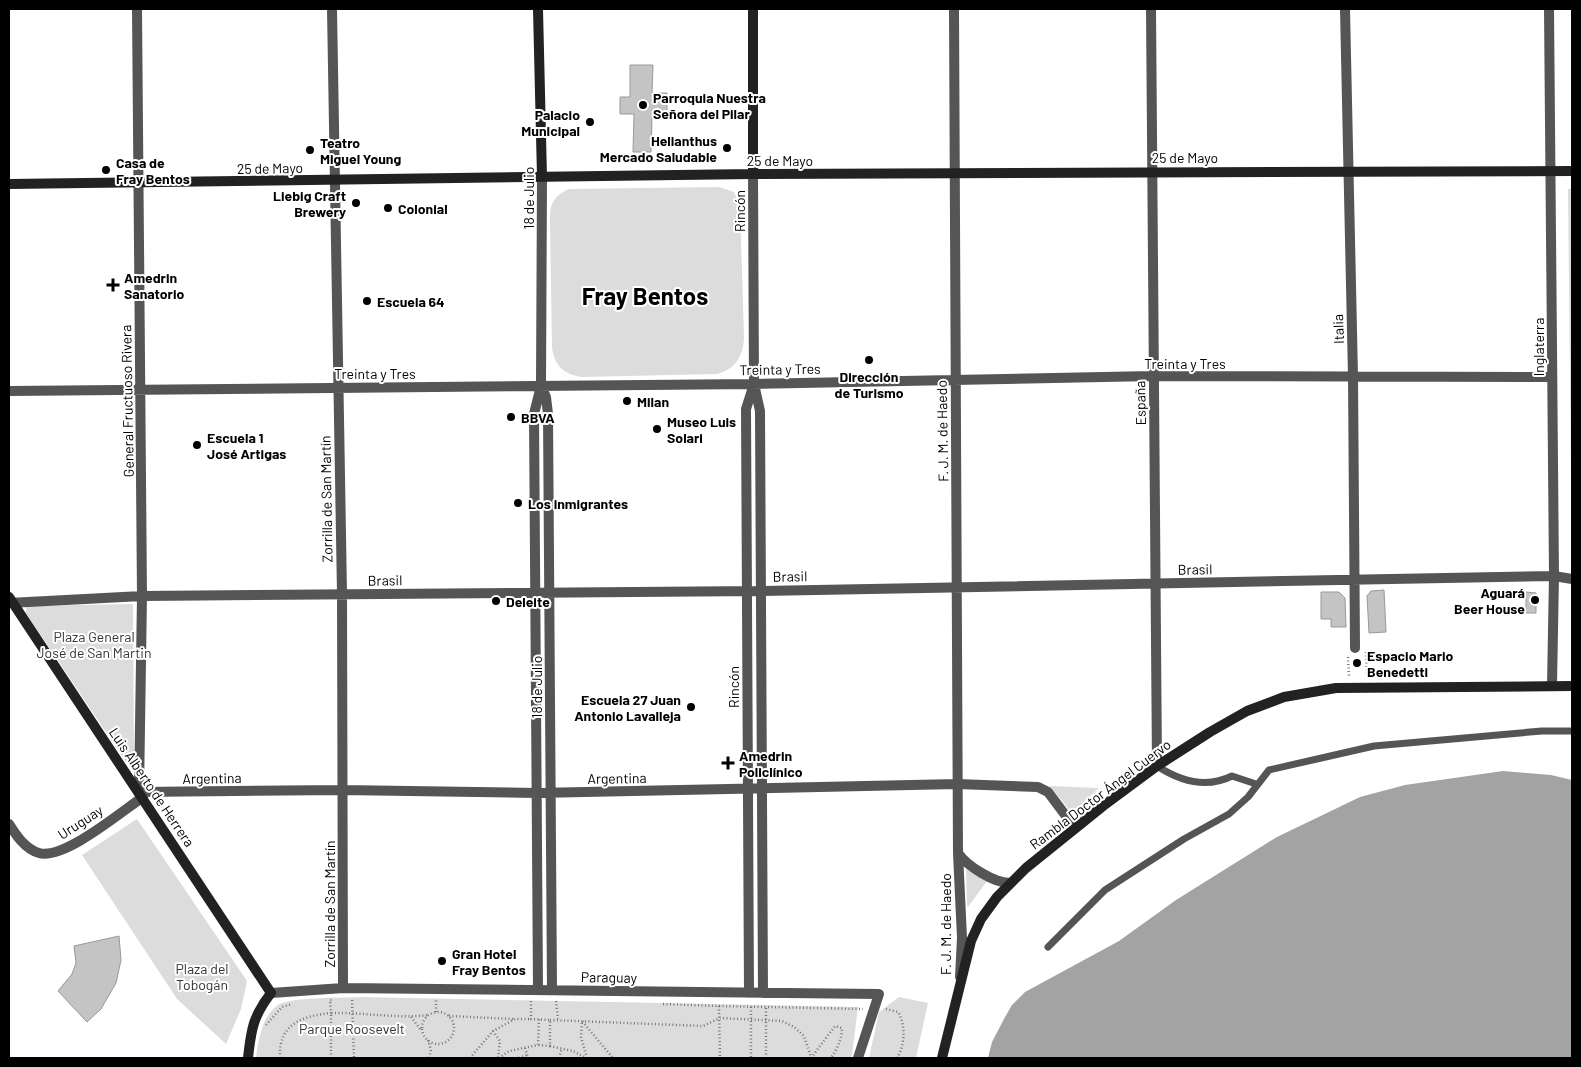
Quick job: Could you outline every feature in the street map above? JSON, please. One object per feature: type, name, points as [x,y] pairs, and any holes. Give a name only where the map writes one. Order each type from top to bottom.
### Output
[{"type":"street","name":"General Fructuoso Rivera","points":[[137,9],[137,182],[141,390],[141,795]]},
{"type":"street","name":"Zorrilla de San Martín","points":[[332,9],[342,594],[343,988]]},
{"type":"street","name":"18 de Julio","points":[[538,9],[542,177],[541,386],[534,414],[538,989]]},
{"type":"street","name":"Rincón","points":[[753,9],[754,384],[760,411],[763,993]]},
{"type":"street","name":"F. J. M. de Haedo","points":[[954,9],[955,378],[958,586],[957,784],[962,938],[959,994]]},
{"type":"street","name":"España","points":[[1151,9],[1154,171],[1153,376],[1157,584],[1157,766]]},
{"type":"street","name":"Italia","points":[[1345,9],[1353,377],[1356,650]]},
{"type":"street","name":"Inglaterra","points":[[1549,9],[1552,171],[1554,576],[1552,685]]},
{"type":"street","name":"25 de Mayo","points":[[9,184],[753,174],[1347,170],[1572,171]]},
{"type":"street","name":"Treinta y Tres","points":[[9,391],[754,384],[955,378],[1153,376],[1552,377]]},
{"type":"street","name":"Rincón","points":[[749,993],[746,409],[754,384]]},
{"type":"street","name":"18 de Julio","points":[[541,386],[546,397],[548,414],[552,990]]},
{"type":"street","name":"Brasil","points":[[10,600],[142,596],[549,591],[746,591],[1554,576],[1572,580]]},
{"type":"street","name":"Luis Alberto de Herrera","points":[[10,600],[271,993]]},
{"type":"street","name":"Rambla Doctor Ángel Cuervo","points":[[942,1058],[976,930],[988,908],[1010,883],[1075,828],[1157,766],[1210,732],[1247,711],[1303,692],[1358,687],[1572,686]]},
{"type":"street","name":"Argentina","points":[[141,795],[342,790],[550,793],[762,790],[957,784],[1038,787],[1048,792],[1075,828]]},
{"type":"street","name":"Uruguay","points":[[9,824],[21,840],[33,850],[45,854],[53,853],[69,846],[141,795]]},
{"type":"street","name":"F. J. M. de Haedo","points":[[958,853],[967,863],[999,882],[1010,883]]},
{"type":"street","name":"Paraguay","points":[[271,993],[343,988],[879,994],[858,1058]]},
{"type":"street","points":[[248,1058],[251,1028],[259,1009],[271,993]]},
{"type":"lane","points":[[1048,947],[1105,890],[1184,839],[1230,814],[1248,797],[1256,784],[1269,770],[1374,746],[1513,733],[1572,731]]},
{"type":"lane","points":[[1157,766],[1176,778],[1195,782],[1219,783],[1232,776],[1256,784]]},
{"type":"path","points":[[1356,650],[1366,669]]},
{"type":"path","points":[[1348,669],[1356,650]]},
{"type":"path","points":[[749,993],[751,1058]]},
{"type":"path","points":[[763,993],[766,1007],[766,1058]]},
{"type":"path","points":[[345,999],[352,999],[354,1058]]},
{"type":"path","points":[[330,1000],[331,1058]]},
{"type":"path","points":[[322,1001],[337,1000]]},
{"type":"path","points":[[436,1000],[436,1012]]},
{"type":"path","points":[[531,1019],[531,1001],[540,1001]]},
{"type":"path","points":[[549,1001],[558,1002],[558,1019]]},
{"type":"path","points":[[264,1031],[274,1014],[282,1007],[297,1002]]},
{"type":"path","points":[[656,1004],[858,1009]]},
{"type":"path","points":[[719,1006],[720,1058]]},
{"type":"path","points":[[887,1009],[898,1012],[904,1021],[903,1040],[897,1058]]},
{"type":"path","points":[[280,1058],[279,1048],[287,1030],[300,1019],[331,1013],[353,1012],[411,1017],[429,1015],[436,1012],[447,1016],[703,1026],[720,1018],[766,1019],[794,1026],[804,1036],[811,1058]]},
{"type":"path","points":[[422,1031],[424,1020],[429,1015]]},
{"type":"path","points":[[428,1040],[438,1043],[451,1036],[453,1027],[447,1016]]},
{"type":"path","points":[[411,1017],[428,1040],[431,1050],[429,1058]]},
{"type":"path","points":[[470,1058],[492,1031],[515,1019]]},
{"type":"path","points":[[538,1046],[539,1019]]},
{"type":"path","points":[[550,1020],[550,1046]]},
{"type":"path","points":[[582,1021],[581,1037],[586,1058]]},
{"type":"path","points":[[582,1021],[613,1058]]},
{"type":"path","points":[[811,1058],[835,1026],[842,1028],[842,1034],[831,1058]]},
{"type":"path","points":[[492,1031],[500,1041],[499,1058]]},
{"type":"path","points":[[499,1058],[509,1051],[525,1047],[550,1046],[573,1051],[586,1058]]},
{"type":"path","points":[[519,1058],[527,1056],[525,1047]]},
{"type":"path","points":[[562,1048],[559,1057],[564,1058]]},
{"type":"green space","points":[[719,187],[734,192],[740,206],[744,338],[742,351],[734,365],[724,372],[717,374],[581,377],[569,374],[560,368],[552,347],[550,217],[554,200],[569,189]]},
{"type":"green space","points":[[1568,189],[1572,189],[1572,568]]},
{"type":"green space","name":"Plaza General José de San Martin","points":[[133,604],[134,762],[126,762],[26,613],[26,606]]},
{"type":"green space","points":[[1050,786],[1099,788],[1072,813]]},
{"type":"green space","name":"Plaza del Tobogán","points":[[137,819],[247,981],[241,1009],[226,1044],[177,999],[82,855]]},
{"type":"green space","points":[[966,867],[987,881],[968,907],[967,905]]},
{"type":"green space","name":"Parque Roosevelt","points":[[360,997],[858,1007],[852,1055],[849,1058],[256,1058],[265,1022],[278,1005],[284,1002],[305,999]]},
{"type":"green space","points":[[899,997],[928,1003],[916,1058],[869,1058],[879,1012]]},
{"type":"shaded area","points":[[1503,771],[1551,775],[1572,780],[1572,1058],[988,1058],[992,1042],[1005,1017],[1012,1005],[1025,992],[1119,941],[1176,900],[1277,837],[1360,797],[1405,785]]},
{"type":"building","name":"Parroquia Nuestra Señora del Pilar","points":[[630,65],[653,65],[652,93],[667,93],[667,117],[652,117],[651,152],[633,152],[634,114],[620,114],[620,97],[630,97]]},
{"type":"building","points":[[1384,590],[1386,632],[1369,633],[1367,596],[1371,591]]},
{"type":"building","points":[[1321,592],[1339,592],[1345,598],[1346,627],[1331,627],[1331,619],[1321,619]]},
{"type":"building","points":[[1526,592],[1536,593],[1536,613],[1526,613]]},
{"type":"building","points":[[119,936],[121,960],[116,983],[101,1009],[87,1022],[58,991],[72,974],[76,963],[74,946]]},
{"type":"place","name":"Parroquia Nuestra Señora del Pilar","points":[[643,105]]},
{"type":"place","name":"Palacio Municipal","points":[[590,122]]},
{"type":"place","name":"Helianthus Mercado Saludable","points":[[727,148]]},
{"type":"place","name":"Teatro Miguel Young","points":[[310,150]]},
{"type":"place","name":"Casa de Fray Bentos","points":[[106,170]]},
{"type":"place","name":"Liebig Craft Brewery","points":[[356,203]]},
{"type":"place","name":"Colonial","points":[[388,208]]},
{"type":"place","name":"Amedrin Sanatorio","points":[[113,285]]},
{"type":"place","name":"Escuela 64","points":[[367,301]]},
{"type":"place","name":"Dirección de Turismo","points":[[869,360]]},
{"type":"place","name":"Milan","points":[[627,401]]},
{"type":"place","name":"BBVA","points":[[511,417]]},
{"type":"place","name":"Museo Luis Solari","points":[[657,429]]},
{"type":"place","name":"Escuela 1 José Artigas","points":[[197,445]]},
{"type":"place","name":"Los inmigrantes","points":[[518,503]]},
{"type":"place","name":"Aguará Beer House","points":[[1535,600]]},
{"type":"place","name":"Deleite","points":[[496,601]]},
{"type":"place","name":"Espacio Mario Benedetti","points":[[1357,663]]},
{"type":"place","name":"Escuela 27 Juan Antonio Lavalleja","points":[[691,707]]},
{"type":"place","name":"Amedrin Policlínico","points":[[728,763]]},
{"type":"place","name":"Gran Hotel Fray Bentos","points":[[442,961]]},
{"type":"district","name":"Fray Bentos","points":[[645,295]]}]
